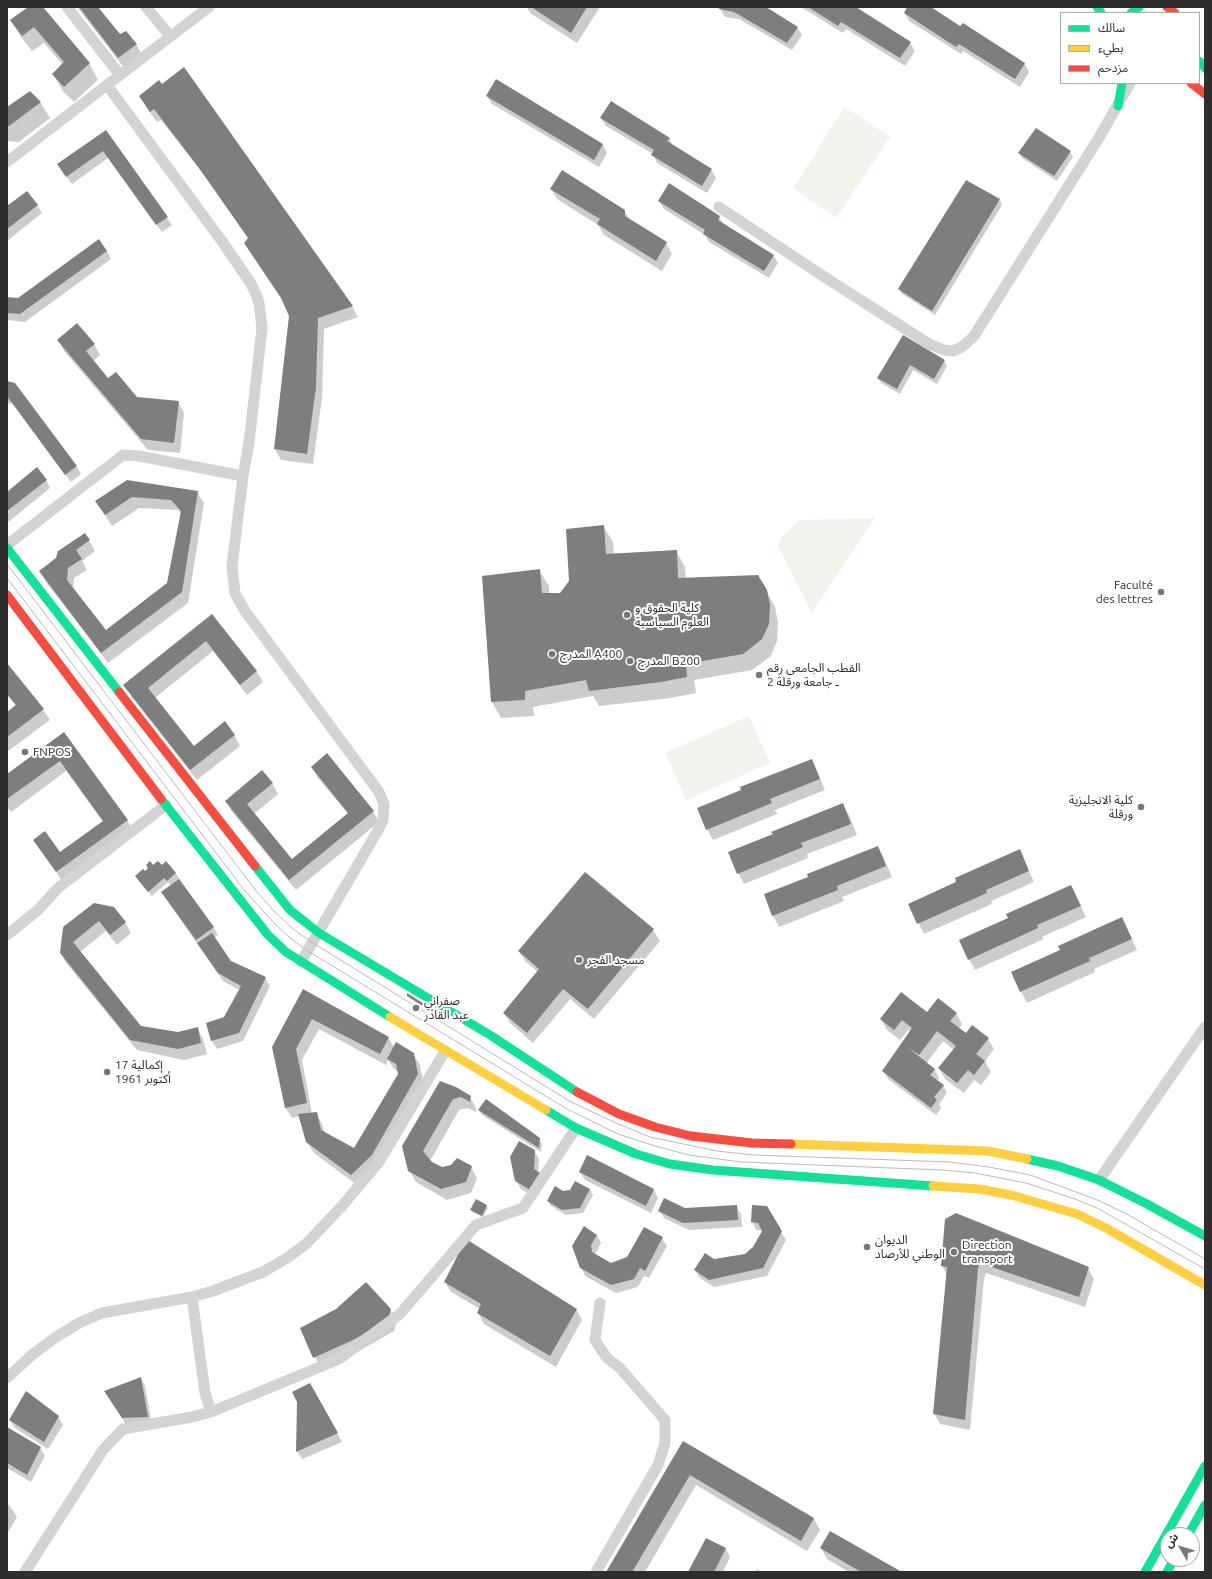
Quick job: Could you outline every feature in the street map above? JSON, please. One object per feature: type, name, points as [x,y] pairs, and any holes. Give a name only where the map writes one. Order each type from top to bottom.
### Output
[{"type":"main road","points":[[1118,106],[1122,84]]},
{"type":"main road","points":[[1192,84],[1205,94]]},
{"type":"main road","points":[[7,546],[290,910],[319,933],[490,1035],[579,1093],[619,1114],[655,1127],[691,1136],[752,1143],[988,1151],[1058,1166],[1099,1180],[1147,1204],[1205,1236]]},
{"type":"main road","points":[[7,595],[166,806],[268,935],[286,952],[445,1052],[576,1128],[636,1154],[670,1164],[713,1170],[980,1189],[1018,1197],[1077,1214],[1106,1228],[1205,1285]]},
{"type":"main road","points":[[1145,1572],[1205,1466]]},
{"type":"main road","points":[[1193,1527],[1205,1505]]},
{"type":"street","points":[[67,7],[120,75]]},
{"type":"street","points":[[146,7],[170,36]]},
{"type":"street","points":[[7,162],[209,7]]},
{"type":"street","points":[[719,207],[911,333],[929,344],[944,350],[953,351],[962,347],[974,336],[1118,106],[1129,84]]},
{"type":"street","points":[[107,85],[221,240],[250,282],[259,303],[262,328],[249,443],[243,476],[232,566],[235,593],[245,612],[379,792],[384,804],[383,820],[301,962]]},
{"type":"street","points":[[7,546],[123,455],[139,456],[243,476]]},
{"type":"street","points":[[7,935],[38,910],[58,888],[166,806]]},
{"type":"street","points":[[1099,1180],[1205,1027]]},
{"type":"street","points":[[7,1378],[33,1354],[56,1336],[84,1320],[102,1313],[192,1297],[212,1291],[263,1272],[288,1258],[306,1244],[347,1201],[379,1162],[445,1052]]},
{"type":"street","points":[[25,1572],[103,1450],[123,1429],[192,1417],[210,1412],[338,1359],[400,1314],[476,1225],[523,1208],[576,1128]]},
{"type":"street","points":[[192,1297],[205,1393],[210,1412]]},
{"type":"street","points":[[596,1572],[658,1465],[665,1443],[665,1420],[620,1368],[607,1358],[595,1340],[600,1303]]},
{"type":"shaded area","points":[[845,107],[890,137],[836,218],[793,188]]},
{"type":"shaded area","points":[[875,518],[812,613],[778,546],[782,537],[799,520]]},
{"type":"shaded area","points":[[749,716],[770,763],[686,800],[665,753]]},
{"type":"building","points":[[28,7],[43,7],[90,63],[64,87],[52,74],[64,62],[34,27],[22,36],[10,20]]},
{"type":"building","points":[[79,7],[98,7],[120,34],[126,31],[137,44],[118,58]]},
{"type":"building","points":[[531,7],[587,7],[571,33]]},
{"type":"building","points":[[720,7],[766,7],[798,27],[787,43],[734,12],[719,9]]},
{"type":"building","points":[[808,7],[856,7],[911,42],[900,58],[841,22],[838,26]]},
{"type":"building","points":[[907,7],[931,7],[960,26],[963,23],[1025,63],[1015,79],[959,44],[956,47],[904,13]]},
{"type":"building","points":[[184,67],[353,306],[318,318],[316,387],[307,454],[274,449],[289,316],[281,298],[244,243],[248,238],[199,168],[154,109],[150,112],[139,96],[159,80],[162,84]]},
{"type":"building","points":[[496,79],[603,144],[594,160],[486,96]]},
{"type":"building","points":[[30,91],[41,102],[7,126],[7,107]]},
{"type":"building","points":[[611,101],[670,138],[667,141],[712,169],[702,186],[651,155],[654,150],[600,118]]},
{"type":"building","points":[[1036,128],[1071,151],[1054,176],[1018,153]]},
{"type":"building","points":[[106,130],[168,217],[156,225],[103,151],[66,177],[57,164]]},
{"type":"building","points":[[562,170],[625,210],[625,216],[667,242],[656,261],[597,224],[600,219],[550,189]]},
{"type":"building","points":[[966,180],[1000,199],[932,311],[898,289]]},
{"type":"building","points":[[669,183],[720,216],[718,220],[774,255],[764,271],[703,234],[705,230],[658,201]]},
{"type":"building","points":[[27,191],[38,205],[7,229],[7,206]]},
{"type":"building","points":[[99,239],[107,251],[20,314],[7,313],[7,297],[18,298]]},
{"type":"building","points":[[77,323],[95,344],[86,351],[108,378],[116,372],[137,397],[179,401],[174,443],[141,439],[57,340]]},
{"type":"building","points":[[903,335],[945,360],[934,379],[910,365],[897,389],[877,378]]},
{"type":"building","points":[[7,381],[15,383],[77,466],[65,475],[7,396]]},
{"type":"building","points":[[37,467],[47,480],[7,511],[7,492]]},
{"type":"building","points":[[127,480],[198,491],[182,592],[101,653],[39,571],[56,558],[58,551],[85,533],[90,540],[76,550],[82,559],[68,568],[67,580],[106,630],[167,583],[181,511],[171,500],[132,497],[105,515],[95,501]]},
{"type":"building","name":"كلية الحقوق و العلوم السياسية","points":[[604,525],[606,554],[677,550],[678,578],[758,575],[767,590],[770,605],[769,624],[762,639],[743,654],[686,664],[687,677],[661,682],[589,691],[586,680],[525,691],[525,700],[491,702],[482,576],[540,569],[542,593],[560,593],[569,581],[566,529]]},
{"type":"building","points":[[212,614],[257,671],[240,685],[206,641],[148,688],[194,746],[225,721],[235,735],[190,770],[123,685]]},
{"type":"building","points":[[7,663],[44,709],[7,737],[7,712],[16,705],[7,694]]},
{"type":"building","points":[[64,732],[128,820],[56,872],[33,840],[45,831],[60,852],[103,821],[60,761],[7,799],[7,774]]},
{"type":"building","points":[[327,753],[374,811],[289,880],[225,801],[262,770],[273,783],[247,804],[292,859],[348,813],[311,767]]},
{"type":"building","points":[[812,759],[820,779],[770,799],[772,803],[706,830],[697,808],[741,790],[740,787]]},
{"type":"building","points":[[843,803],[851,824],[801,843],[803,847],[737,874],[728,852],[773,834],[771,832]]},
{"type":"building","points":[[878,846],[886,866],[837,886],[838,890],[772,916],[764,894],[808,877],[807,874]]},
{"type":"building","points":[[1020,849],[1029,871],[986,890],[987,893],[917,924],[908,904],[956,882],[955,878]]},
{"type":"building","points":[[150,861],[153,865],[158,861],[162,865],[166,861],[176,873],[167,881],[164,878],[148,892],[135,876],[143,869],[145,871],[148,868],[146,865]]},
{"type":"building","name":"مسجد الفجر","points":[[585,872],[654,929],[588,1009],[563,989],[527,1033],[503,1013],[539,969],[518,951]]},
{"type":"building","points":[[179,879],[214,927],[196,940],[161,892]]},
{"type":"building","points":[[1071,885],[1081,906],[1037,925],[1038,928],[968,960],[959,940],[1008,918],[1006,914]]},
{"type":"building","points":[[94,903],[114,907],[126,922],[110,935],[99,921],[73,942],[141,1026],[178,1032],[198,1027],[201,1043],[178,1049],[130,1040],[60,953],[63,927]]},
{"type":"building","points":[[1122,917],[1132,939],[1089,958],[1090,961],[1020,992],[1011,972],[1060,950],[1058,946]]},
{"type":"building","points":[[212,933],[231,961],[266,977],[239,1033],[211,1041],[206,1023],[224,1017],[241,986],[218,973],[197,943]]},
{"type":"building","points":[[303,989],[389,1037],[380,1054],[312,1019],[296,1049],[307,1103],[285,1108],[272,1047]]},
{"type":"building","points":[[901,992],[927,1012],[938,998],[957,1013],[950,1021],[966,1033],[972,1025],[989,1038],[976,1054],[985,1061],[974,1075],[968,1070],[957,1083],[938,1068],[956,1046],[937,1031],[919,1055],[907,1047],[935,1069],[930,1075],[944,1085],[934,1097],[937,1100],[931,1108],[882,1071],[912,1028],[902,1020],[894,1030],[880,1019]]},
{"type":"building","points":[[407,993],[434,1010],[431,1011],[407,996]]},
{"type":"building","points":[[396,1042],[414,1053],[418,1074],[372,1155],[351,1175],[306,1142],[298,1114],[317,1112],[321,1130],[354,1148],[398,1074],[396,1064],[387,1059]]},
{"type":"building","points":[[440,1081],[456,1087],[471,1096],[470,1102],[461,1097],[453,1099],[423,1151],[432,1162],[442,1167],[451,1165],[457,1158],[472,1166],[466,1182],[441,1189],[408,1171],[402,1146]]},
{"type":"building","points":[[486,1099],[540,1138],[539,1148],[478,1110]]},
{"type":"building","points":[[519,1141],[535,1150],[534,1169],[542,1174],[532,1191],[515,1181],[510,1157]]},
{"type":"building","points":[[587,1155],[654,1189],[646,1206],[579,1172]]},
{"type":"building","points":[[575,1181],[590,1189],[580,1208],[562,1210],[547,1201],[555,1186],[563,1191],[570,1190]]},
{"type":"building","points":[[664,1198],[685,1208],[737,1205],[738,1220],[683,1223],[658,1211]]},
{"type":"building","points":[[476,1199],[487,1205],[482,1216],[470,1210]]},
{"type":"building","points":[[752,1205],[767,1206],[782,1231],[763,1268],[709,1280],[694,1270],[705,1253],[714,1259],[745,1254],[753,1247],[762,1231],[758,1223],[751,1222]]},
{"type":"building","points":[[956,1213],[1089,1267],[1079,1297],[980,1263],[978,1268],[965,1420],[933,1414],[947,1267],[941,1266],[945,1219]]},
{"type":"building","points":[[584,1226],[597,1235],[591,1245],[592,1252],[611,1263],[627,1257],[644,1227],[663,1237],[645,1271],[640,1268],[634,1279],[611,1285],[580,1268],[572,1246]]},
{"type":"building","points":[[466,1239],[577,1309],[550,1356],[477,1313],[481,1304],[444,1282]]},
{"type":"building","points":[[366,1282],[391,1309],[388,1321],[353,1340],[313,1358],[300,1328],[336,1309]]},
{"type":"building","points":[[141,1377],[148,1417],[122,1418],[104,1391]]},
{"type":"building","points":[[310,1383],[338,1433],[296,1452],[297,1402],[292,1392]]},
{"type":"building","points":[[26,1391],[59,1416],[44,1442],[9,1420]]},
{"type":"building","points":[[7,1427],[41,1447],[27,1475],[7,1463]]},
{"type":"building","points":[[683,1441],[814,1518],[801,1541],[690,1475],[632,1572],[606,1572]]},
{"type":"building","points":[[830,1531],[902,1572],[861,1572],[820,1548]]},
{"type":"building","points":[[706,1538],[726,1548],[714,1572],[688,1572]]},
{"type":"tram line","points":[[7,564],[257,892],[274,911],[293,929],[313,943],[571,1102],[650,1137],[717,1151],[754,1155],[950,1162],[989,1167],[1030,1175],[1095,1199],[1125,1213],[1205,1259]]},
{"type":"tram line","points":[[7,578],[245,891],[275,924],[290,938],[308,951],[567,1109],[618,1134],[689,1155],[741,1162],[942,1170],[975,1173],[1026,1183],[1097,1208],[1205,1269]]},
{"type":"traffic: fast","points":[[1097,7],[1100,12]]},
{"type":"traffic: fast","points":[[1132,12],[1139,7]]},
{"type":"traffic: fast","points":[[1200,62],[1205,68]]},
{"type":"traffic: fast","points":[[1118,106],[1122,84]]},
{"type":"traffic: fast","points":[[7,548],[119,692]]},
{"type":"traffic: fast","points":[[161,799],[268,935],[286,952],[390,1017]]},
{"type":"traffic: fast","points":[[255,866],[290,910],[319,933],[490,1035],[577,1092]]},
{"type":"traffic: fast","points":[[546,1110],[576,1128],[636,1154],[670,1164],[713,1170],[933,1186]]},
{"type":"traffic: fast","points":[[1027,1159],[1058,1166],[1099,1180],[1147,1204],[1205,1236]]},
{"type":"traffic: fast","points":[[1145,1572],[1205,1466]]},
{"type":"traffic: fast","points":[[1193,1527],[1205,1505]]},
{"type":"traffic: fast","points":[[1167,1572],[1170,1567]]},
{"type":"traffic: slow","points":[[390,1017],[546,1110]]},
{"type":"traffic: slow","points":[[791,1144],[988,1151],[1027,1159]]},
{"type":"traffic: slow","points":[[933,1186],[980,1189],[1011,1195],[1077,1214],[1106,1228],[1205,1285]]},
{"type":"traffic: jam","points":[[1167,7],[1174,12]]},
{"type":"traffic: jam","points":[[1192,84],[1205,94]]},
{"type":"traffic: jam","points":[[7,595],[161,799]]},
{"type":"traffic: jam","points":[[119,692],[255,866]]},
{"type":"traffic: jam","points":[[577,1092],[619,1114],[655,1127],[691,1136],[752,1143],[791,1144]]},
{"type":"place","name":"Faculté des lettres","points":[[1161,592]]},
{"type":"place","name":"كلية الحقوق و العلوم السياسية","points":[[627,615]]},
{"type":"place","name":"المدرج A400","points":[[552,654]]},
{"type":"place","name":"المدرج B200","points":[[630,661]]},
{"type":"place","name":"القطب الجامعي رقم 2 ـ جامعة ورقلة","points":[[759,675]]},
{"type":"place","name":"FNPOS","points":[[25,752]]},
{"type":"place","name":"كلية الانجليزية ورقلة","points":[[1141,807]]},
{"type":"place","name":"مسجد الفجر","points":[[579,960]]},
{"type":"place","name":"صفراني عبد القادر","points":[[416,1008]]},
{"type":"place","name":"إكمالية 17 أكتوبر 1961","points":[[107,1072]]},
{"type":"place","name":"الديوان الوطني للأرصاد","points":[[867,1247]]},
{"type":"place","name":"Direction transport","points":[[954,1252]]}]
